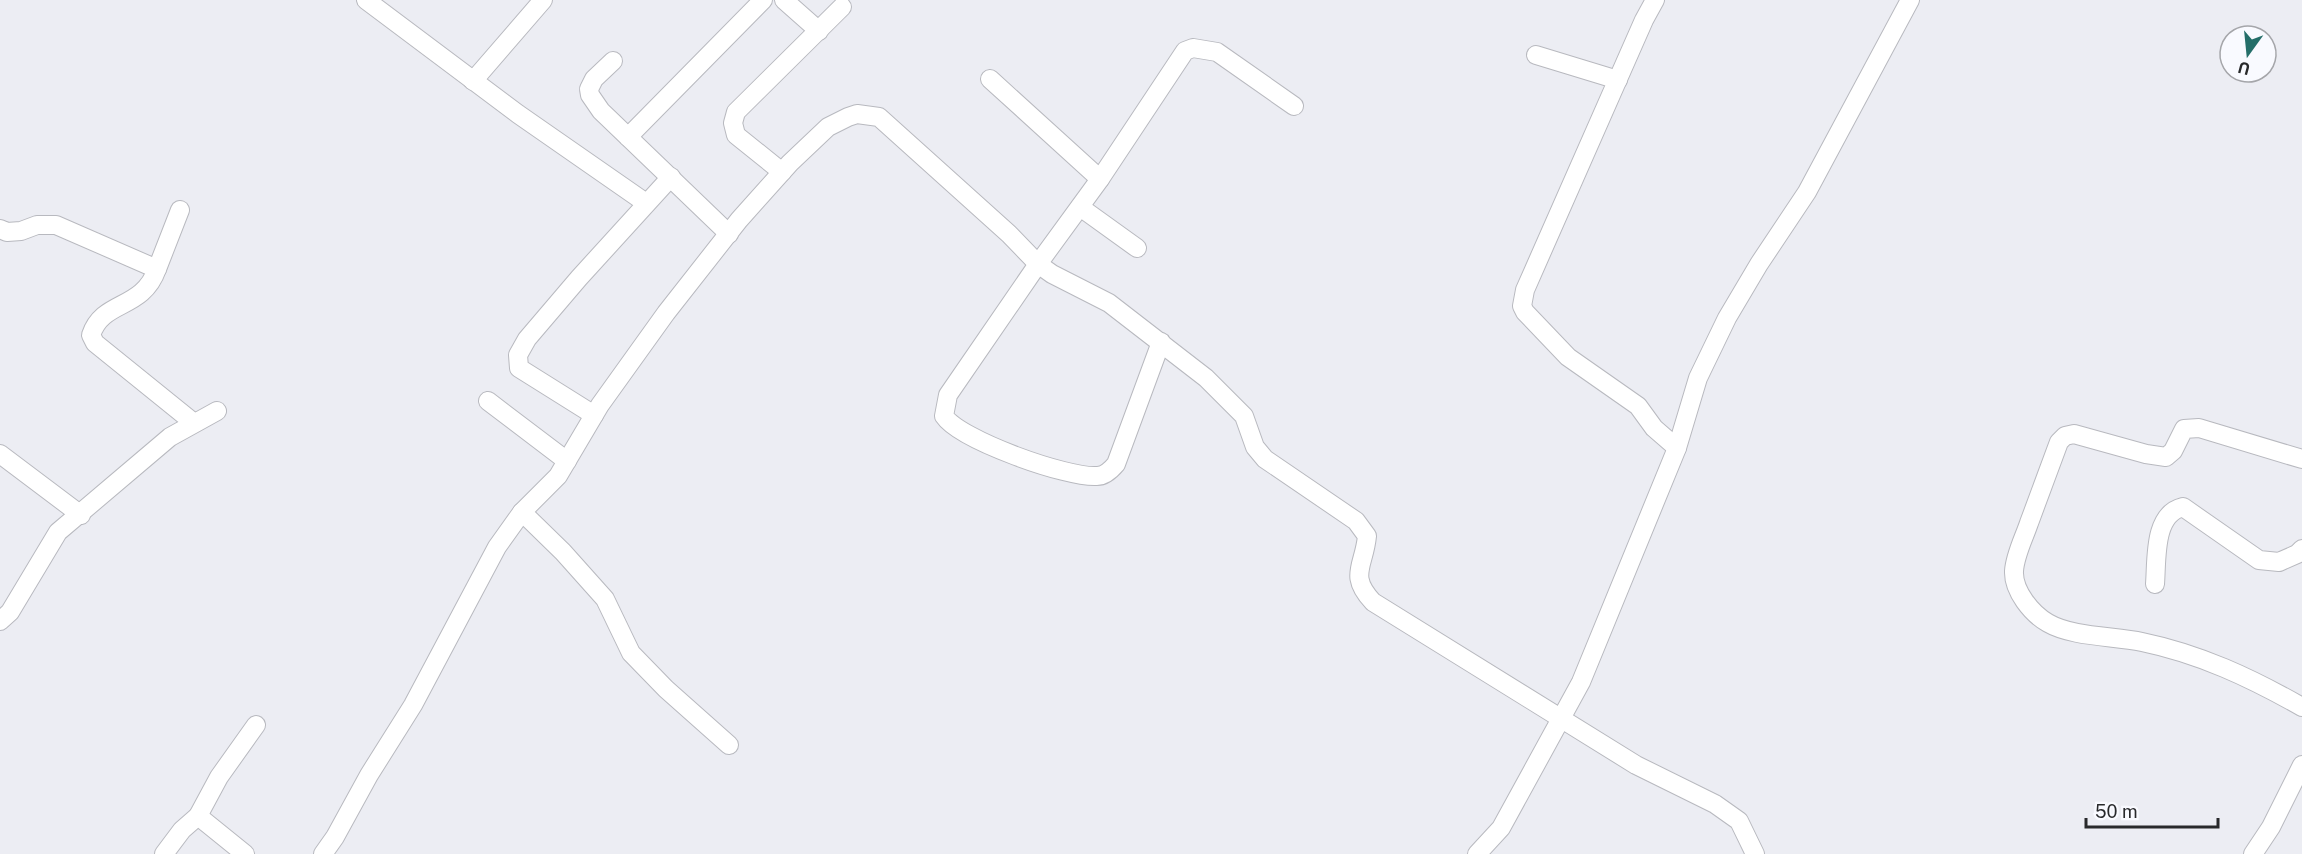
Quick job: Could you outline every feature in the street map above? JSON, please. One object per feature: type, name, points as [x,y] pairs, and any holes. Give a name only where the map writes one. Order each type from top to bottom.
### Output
[{"type":"street","points":[[366,0],[473,81],[646,203]]},
{"type":"street","points":[[473,81],[543,0]]},
{"type":"street","points":[[628,137],[763,0]]},
{"type":"street","points":[[784,0],[819,31]]},
{"type":"street","points":[[1655,0],[1525,290],[1522,306],[1568,357],[1638,406],[1654,429],[1677,448]]},
{"type":"street","points":[[1477,854],[1501,828],[1581,682],[1677,448],[1698,378],[1726,318],[1807,192],[1836,141],[1906,1]]},
{"type":"street","points":[[782,172],[736,135],[733,123],[736,112],[842,7]]},
{"type":"street","points":[[1161,342],[1116,464],[1109,472],[1099,477],[1081,475],[996,449],[950,425],[944,416],[948,395],[1100,179],[1185,51],[1193,48],[1217,52],[1294,106]]},
{"type":"street","points":[[1536,55],[1618,80]]},
{"type":"street","points":[[613,61],[594,79],[589,92],[601,111],[729,234]]},
{"type":"street","points":[[990,79],[1100,179]]},
{"type":"street","points":[[323,854],[413,705],[496,547],[522,512],[558,476],[594,415],[666,313],[729,234],[782,172],[828,127],[857,114],[879,117],[1009,234],[1038,264],[1109,303],[1206,378],[1244,416],[1255,447],[1265,459],[1356,522],[1367,536],[1359,570],[1360,586],[1374,602],[1636,765],[1714,804],[1739,821],[1755,854]]},
{"type":"street","points":[[594,415],[519,368],[518,356],[527,339],[671,177]]},
{"type":"street","points":[[1080,207],[1137,248]]},
{"type":"street","points":[[180,210],[148,288],[136,298],[101,317],[94,323],[91,335],[95,344],[194,423]]},
{"type":"street","points":[[0,230],[21,231],[37,225],[56,225],[157,269]]},
{"type":"street","points":[[488,401],[567,461]]},
{"type":"street","points":[[0,621],[10,612],[58,532],[81,515],[170,437],[217,411]]},
{"type":"street","points":[[2302,459],[2199,428],[2184,429],[2173,451],[2166,457],[2146,454],[2074,434],[2065,436],[2059,442],[2019,550],[2014,573],[2019,592],[2029,607],[2048,623],[2068,630],[2185,652],[2231,669],[2302,707]]},
{"type":"street","points":[[0,454],[81,515]]},
{"type":"street","points":[[2155,584],[2158,541],[2166,519],[2174,509],[2183,507],[2259,560],[2279,562],[2297,554],[2302,549]]},
{"type":"street","points":[[522,512],[563,552],[605,599],[631,653],[666,689],[729,745]]},
{"type":"street","points":[[164,854],[182,830],[198,816],[219,777],[256,725]]},
{"type":"street","points":[[2253,854],[2271,827],[2302,765]]},
{"type":"street","points":[[198,816],[245,854]]}]
